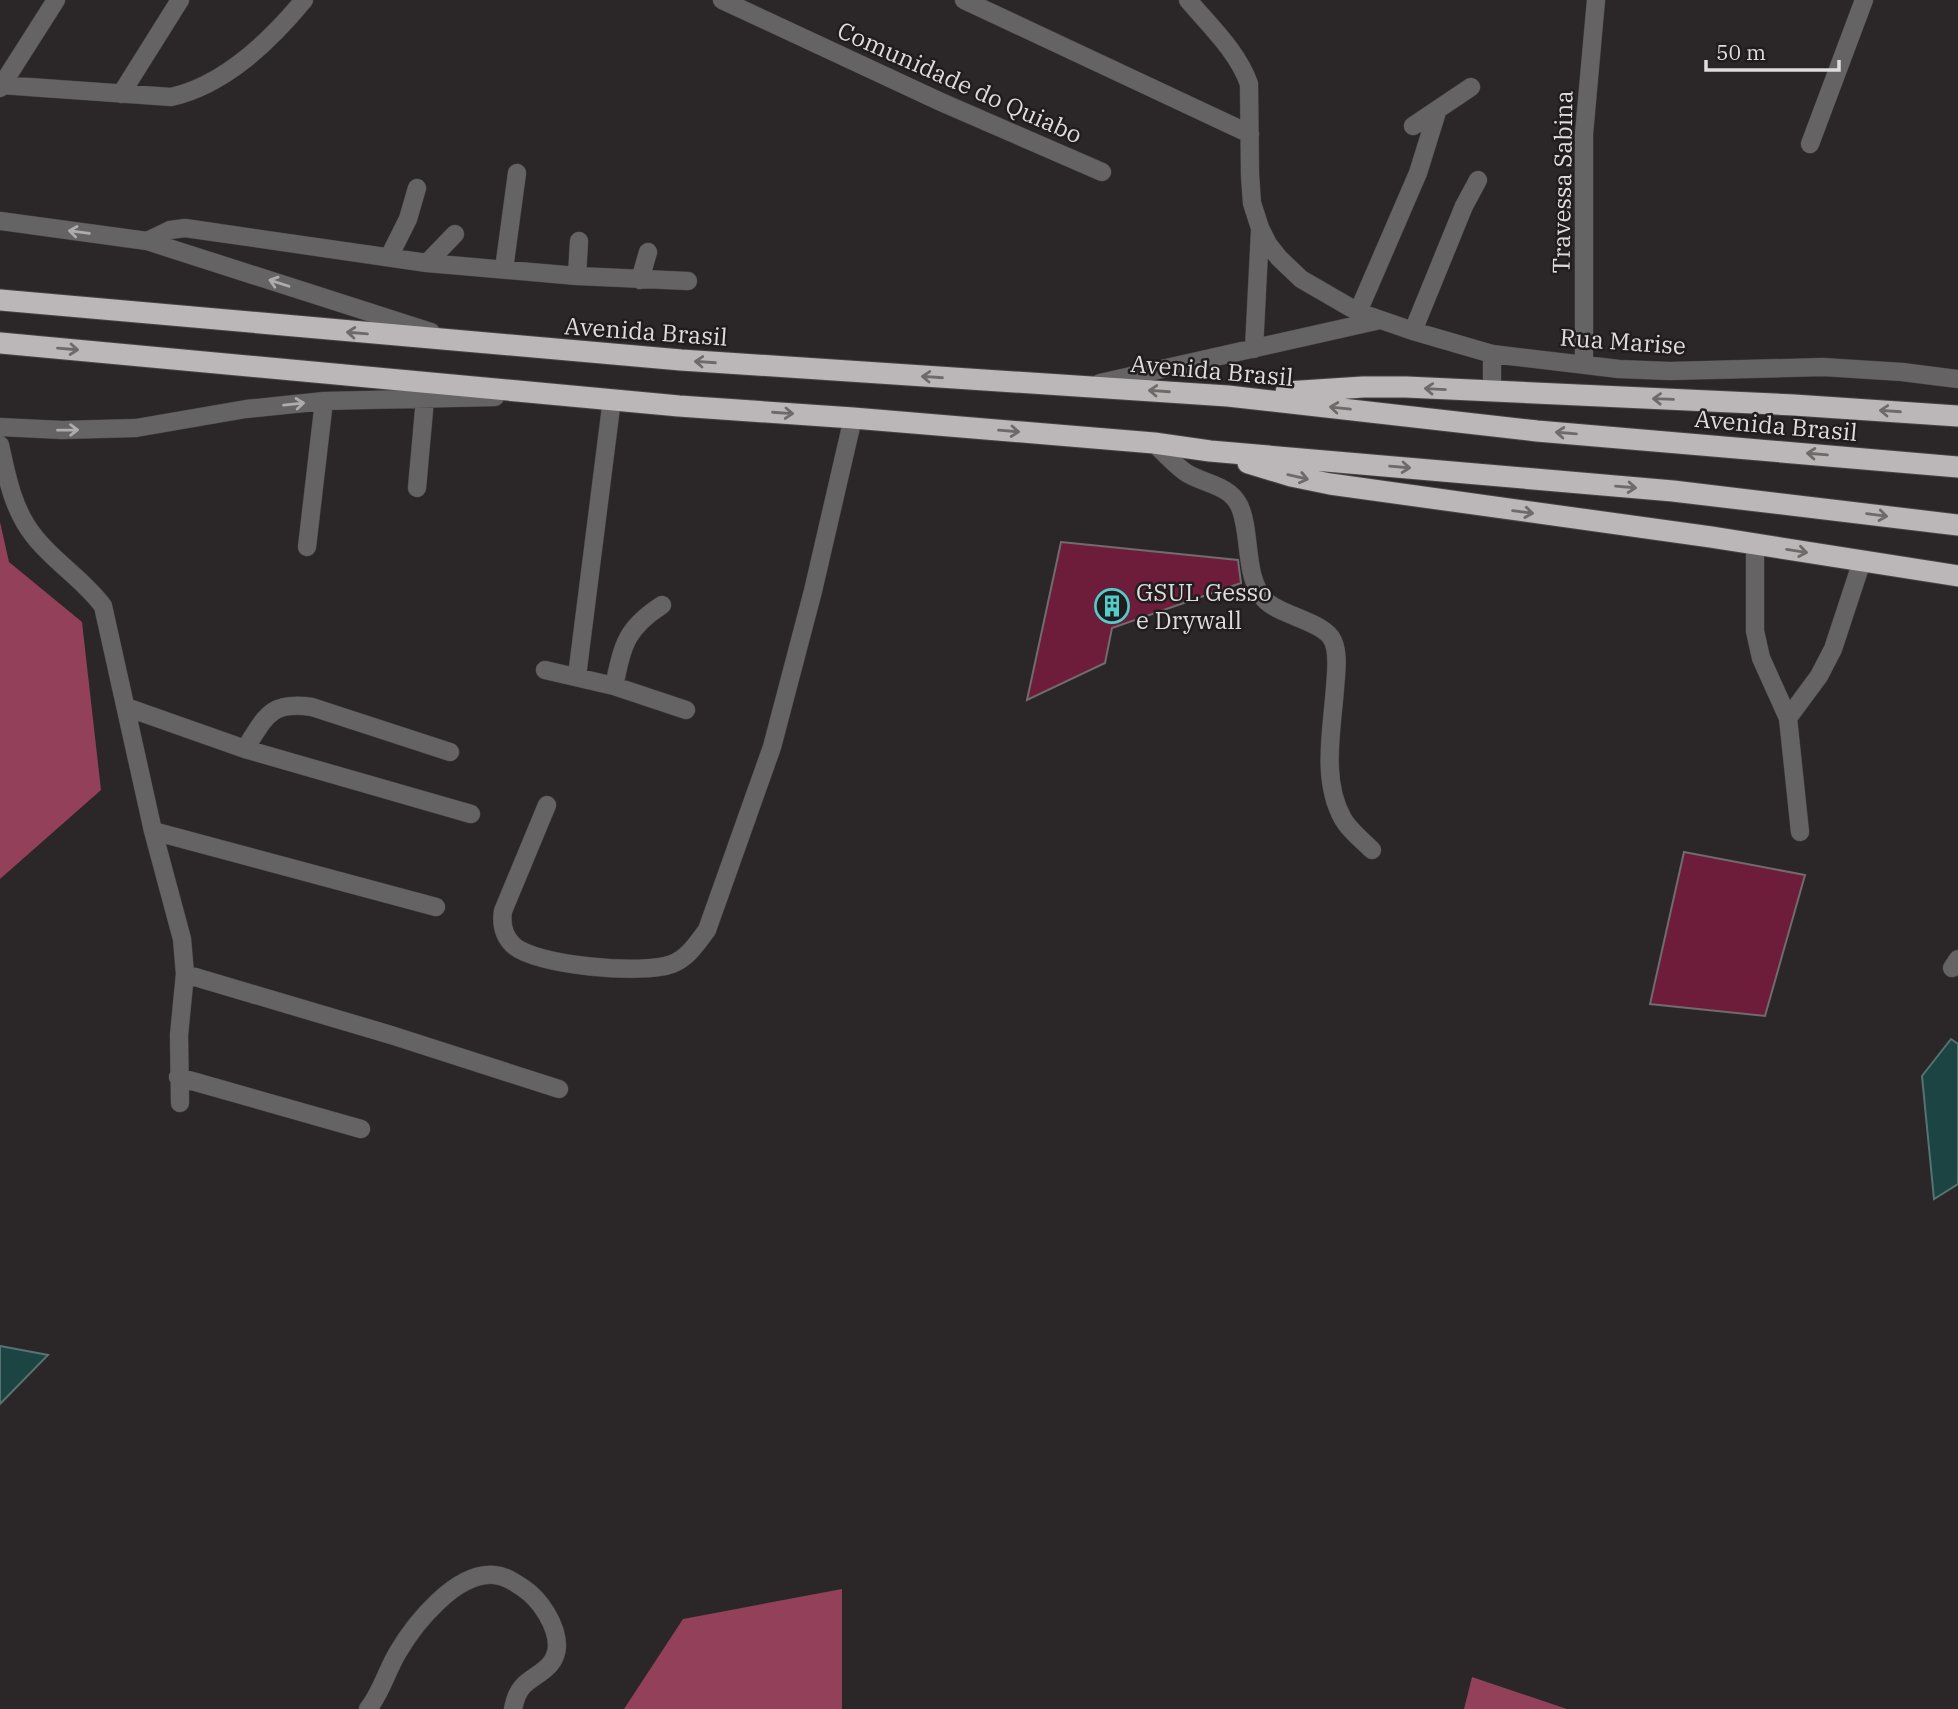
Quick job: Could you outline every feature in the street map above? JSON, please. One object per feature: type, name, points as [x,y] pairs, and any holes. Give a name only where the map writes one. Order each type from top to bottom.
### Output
[{"type":"highway","name":"Avenida Brasil","points":[[0,300],[681,360],[1228,396],[1537,431],[1958,467]]},
{"type":"highway","points":[[0,343],[1673,491],[1958,525]]},
{"type":"highway","points":[[1228,396],[1363,387],[1794,405],[1958,416]]},
{"type":"highway","points":[[1210,451],[1291,476],[1330,484],[1755,544],[1958,576]]},
{"type":"street","points":[[57,0],[1,87],[171,97],[204,87],[243,60],[304,0]]},
{"type":"street","points":[[121,94],[180,0]]},
{"type":"street","name":"Comunidade do Quiabo","points":[[722,0],[941,102],[1102,172]]},
{"type":"street","points":[[964,0],[991,6],[1250,134]]},
{"type":"street","points":[[1188,0],[1245,71],[1249,84],[1252,203],[1260,228],[1254,349]]},
{"type":"street","name":"Travessa Sabina","points":[[1584,365],[1584,134],[1596,0]]},
{"type":"street","points":[[1810,145],[1864,0]]},
{"type":"street","points":[[1413,126],[1471,87]]},
{"type":"street","points":[[1358,312],[1418,173],[1437,112]]},
{"type":"street","points":[[504,269],[517,173]]},
{"type":"street","points":[[1413,331],[1464,206],[1478,180]]},
{"type":"street","points":[[388,257],[408,219],[417,188]]},
{"type":"street","name":"Avenida Brasil","points":[[0,221],[147,240],[460,342]]},
{"type":"street","points":[[147,240],[170,230],[184,228],[427,263],[577,276],[688,281]]},
{"type":"street","name":"Rua Marise","points":[[1260,228],[1268,244],[1301,279],[1358,312],[1492,354],[1584,365],[1670,371],[1823,367],[1958,379]]},
{"type":"street","points":[[427,263],[455,233]]},
{"type":"street","points":[[577,276],[579,241]]},
{"type":"street","points":[[640,280],[648,252]]},
{"type":"street","points":[[1084,386],[1380,320]]},
{"type":"street","points":[[1492,354],[1492,392]]},
{"type":"street","points":[[0,427],[62,430],[136,428],[246,409],[324,401],[556,394]]},
{"type":"street","points":[[577,676],[612,399]]},
{"type":"street","points":[[417,488],[425,400]]},
{"type":"street","points":[[307,547],[324,401]]},
{"type":"street","points":[[547,805],[503,911],[504,930],[514,947],[524,953],[573,964],[623,970],[654,969],[673,964],[689,953],[706,930],[772,747],[813,591],[853,418]]},
{"type":"street","points":[[1154,443],[1186,473],[1231,494],[1238,504],[1244,522],[1256,587],[1263,598],[1283,613],[1330,635],[1334,642],[1336,678],[1330,747],[1331,785],[1344,821],[1372,850]]},
{"type":"street","points":[[0,445],[10,489],[34,537],[93,593],[103,606],[153,831],[182,939],[185,974],[179,1035],[180,1103]]},
{"type":"street","points":[[1755,544],[1755,631],[1761,658],[1788,718],[1800,832]]},
{"type":"street","points":[[1788,718],[1819,676],[1833,649],[1862,561]]},
{"type":"street","points":[[614,686],[621,651],[628,636],[641,619],[662,605]]},
{"type":"street","points":[[545,670],[614,686],[686,709]]},
{"type":"street","points":[[245,749],[278,707],[293,704],[312,707],[450,752]]},
{"type":"street","points":[[126,707],[245,749],[471,814]]},
{"type":"street","points":[[153,831],[436,908]]},
{"type":"street","points":[[185,974],[391,1035],[559,1089]]},
{"type":"street","points":[[178,1077],[361,1129]]},
{"type":"street","points":[[368,1709],[397,1654],[419,1620],[458,1586],[474,1578],[492,1575],[507,1578],[527,1591],[544,1610],[554,1628],[557,1646],[554,1660],[542,1673],[523,1685],[516,1696],[513,1709]]},
{"type":"shaded area","points":[[0,522],[9,562],[82,622],[101,790],[0,879]]},
{"type":"shaded area","points":[[842,1589],[842,1709],[624,1709],[683,1619]]},
{"type":"shaded area","points":[[1472,1677],[1567,1709],[1464,1709]]},
{"type":"water","points":[[1951,1039],[1958,1044],[1958,1184],[1934,1199],[1922,1076]]},
{"type":"water","points":[[0,1346],[48,1355],[0,1404]]},
{"type":"building","name":"GSUL Gesso e Drywall","points":[[1061,542],[1238,560],[1241,583],[1112,628],[1105,663],[1027,700]]},
{"type":"building","points":[[1684,852],[1805,875],[1765,1016],[1650,1004]]},
{"type":"place","name":"GSUL Gesso e Drywall","points":[[1112,606]]}]
